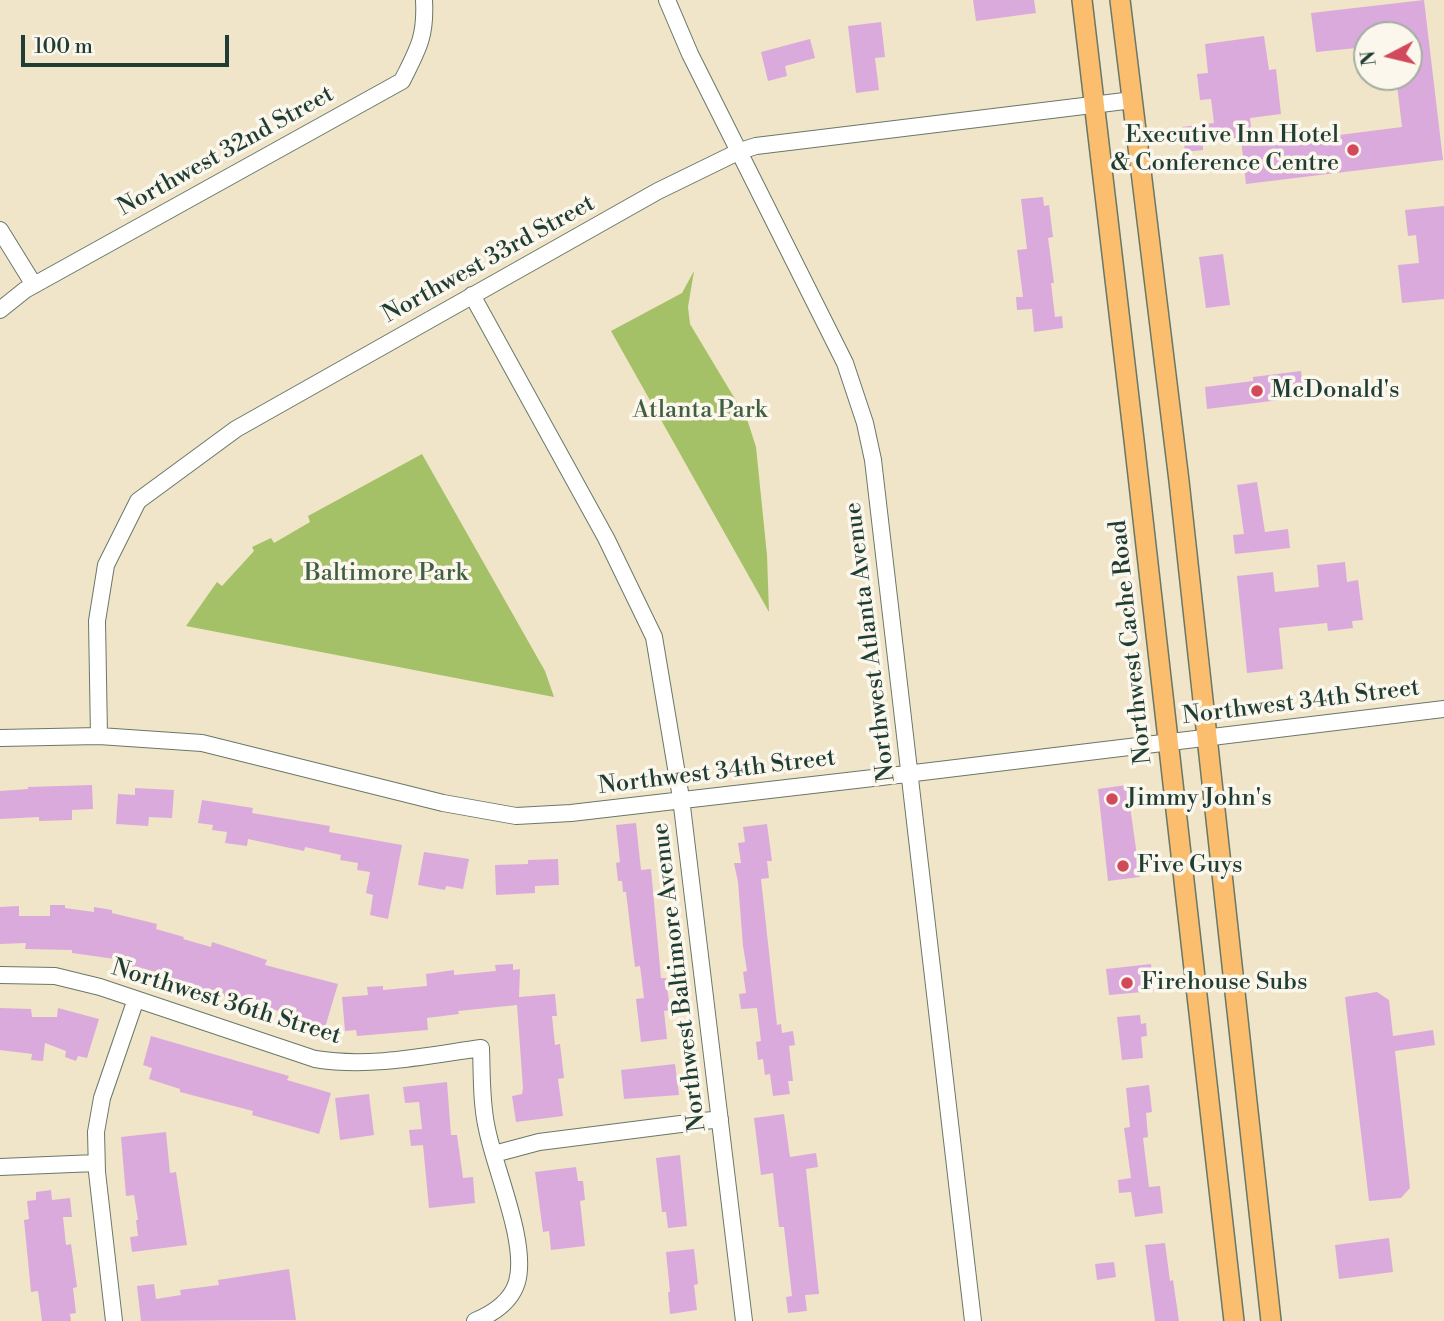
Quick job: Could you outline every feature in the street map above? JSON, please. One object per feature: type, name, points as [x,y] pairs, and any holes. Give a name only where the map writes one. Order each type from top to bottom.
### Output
[{"type":"main road","name":"Northwest Cache Road","points":[[1082,0],[1096,103],[1234,1321]]},
{"type":"main road","points":[[1120,0],[1180,481],[1271,1321]]},
{"type":"street","name":"Northwest 32nd Street","points":[[0,310],[34,285],[402,80],[421,44],[425,22],[424,0]]},
{"type":"street","name":"Northwest Atlanta Avenue","points":[[667,0],[690,54],[845,363],[865,423],[873,460],[973,1321]]},
{"type":"street","name":"Northwest 33rd Street","points":[[99,736],[97,621],[106,565],[121,531],[138,500],[236,429],[659,191],[740,151],[756,146],[1133,100]]},
{"type":"street","points":[[0,230],[34,285]]},
{"type":"street","name":"Northwest Baltimore Avenue","points":[[472,295],[606,538],[654,637],[681,799],[744,1321]]},
{"type":"street","name":"Northwest 34th Street","points":[[0,738],[99,736],[202,743],[443,803],[506,815],[571,813],[1444,709]]},
{"type":"street","name":"Northwest 36th Street","points":[[0,975],[55,976],[100,986],[315,1059],[344,1064],[374,1063],[481,1048],[486,1128],[494,1154]]},
{"type":"street","points":[[114,1321],[96,1163],[96,1132],[102,1098],[136,999]]},
{"type":"street","points":[[475,1321],[491,1314],[509,1298],[517,1282],[516,1232],[494,1154],[538,1142],[720,1119]]},
{"type":"street","points":[[0,1167],[96,1163]]},
{"type":"green space","name":"Atlanta Park","points":[[694,271],[688,307],[690,324],[747,419],[756,447],[767,555],[769,612],[611,331],[682,293]]},
{"type":"green space","name":"Baltimore Park","points":[[422,454],[545,671],[554,697],[186,626],[217,582],[222,586],[254,551],[252,547],[271,538],[274,543],[310,522],[308,516]]},
{"type":"building","points":[[973,0],[1034,0],[1036,13],[976,21]]},
{"type":"building","points":[[1424,0],[1443,160],[1246,184],[1241,139],[1203,144],[1203,150],[1185,152],[1182,127],[1214,123],[1211,99],[1200,100],[1197,74],[1208,73],[1205,44],[1264,36],[1269,70],[1276,69],[1281,114],[1250,118],[1253,146],[1402,127],[1398,91],[1423,91],[1423,21],[1353,21],[1353,48],[1316,52],[1311,13]]},
{"type":"building","points":[[881,22],[885,57],[875,58],[879,90],[856,93],[848,26]]},
{"type":"building","points":[[810,39],[815,58],[785,66],[787,76],[768,81],[761,52]]},
{"type":"building","points":[[1043,197],[1044,206],[1049,205],[1053,237],[1048,238],[1055,317],[1062,316],[1063,328],[1034,332],[1032,309],[1017,310],[1016,297],[1023,297],[1017,250],[1027,249],[1021,199]]},
{"type":"building","points":[[1444,206],[1444,299],[1402,303],[1398,265],[1419,263],[1416,235],[1408,236],[1405,210]]},
{"type":"building","points":[[1223,254],[1230,305],[1206,308],[1199,257]]},
{"type":"building","points":[[1301,371],[1304,397],[1207,409],[1205,387]]},
{"type":"building","points":[[1257,482],[1265,532],[1288,529],[1290,548],[1235,554],[1233,535],[1244,534],[1237,485]]},
{"type":"building","points":[[1345,562],[1347,582],[1358,580],[1363,620],[1352,621],[1353,628],[1328,631],[1327,623],[1279,628],[1283,669],[1247,673],[1237,576],[1273,572],[1275,592],[1319,587],[1317,565]]},
{"type":"building","points":[[92,785],[93,809],[72,810],[72,820],[39,821],[39,817],[0,819],[0,791],[28,787]]},
{"type":"building","points":[[1127,785],[1140,877],[1108,881],[1098,789]]},
{"type":"building","points":[[135,788],[174,790],[172,818],[149,817],[148,826],[116,824],[118,794],[135,795]]},
{"type":"building","points":[[202,800],[253,808],[252,813],[330,826],[329,832],[402,845],[388,919],[370,915],[373,895],[366,893],[370,872],[357,870],[358,863],[340,860],[341,855],[305,847],[304,851],[248,839],[247,846],[225,843],[227,832],[212,830],[213,825],[198,823]]},
{"type":"building","points":[[636,823],[641,870],[651,869],[661,978],[666,978],[670,1010],[664,1011],[667,1039],[641,1042],[636,999],[644,998],[640,966],[635,967],[626,892],[623,892],[622,881],[618,881],[616,863],[620,862],[616,825]]},
{"type":"building","points":[[767,824],[772,861],[767,861],[769,878],[761,879],[777,1025],[781,1024],[782,1033],[793,1031],[795,1045],[789,1046],[793,1081],[788,1081],[790,1094],[773,1096],[770,1074],[765,1075],[763,1059],[758,1060],[756,1042],[761,1041],[757,1008],[741,1009],[739,994],[746,993],[743,972],[747,971],[734,863],[741,863],[738,843],[745,842],[743,827]]},
{"type":"building","points":[[424,852],[469,859],[463,889],[446,886],[445,890],[418,885]]},
{"type":"building","points":[[558,859],[559,885],[535,886],[535,893],[496,895],[495,865],[528,864],[528,860]]},
{"type":"building","points":[[50,905],[65,905],[65,908],[94,912],[94,907],[112,910],[112,913],[157,924],[156,929],[184,937],[183,939],[211,947],[212,942],[267,960],[265,965],[338,984],[324,1031],[278,1016],[279,1011],[169,980],[171,976],[114,964],[115,959],[72,953],[72,950],[25,949],[26,943],[0,944],[0,907],[19,906],[19,916],[50,916]]},
{"type":"building","points":[[513,964],[513,970],[520,969],[519,997],[555,994],[557,1016],[552,1016],[555,1045],[560,1044],[564,1078],[558,1079],[563,1116],[516,1122],[512,1096],[522,1094],[523,1088],[517,1005],[458,1011],[459,1014],[427,1018],[428,1030],[357,1036],[356,1030],[345,1031],[342,997],[368,995],[367,987],[383,986],[383,990],[427,986],[426,974],[454,970],[454,975],[496,971],[495,965]]},
{"type":"building","points":[[1151,964],[1154,991],[1109,995],[1106,969]]},
{"type":"building","points":[[1377,992],[1389,1000],[1393,1036],[1433,1030],[1435,1045],[1395,1051],[1410,1188],[1401,1198],[1369,1201],[1345,997]]},
{"type":"building","points":[[0,1008],[31,1009],[32,1017],[57,1017],[58,1008],[99,1019],[87,1058],[78,1056],[76,1061],[65,1057],[66,1051],[45,1043],[43,1061],[31,1060],[32,1054],[0,1050]]},
{"type":"building","points":[[1140,1015],[1141,1024],[1146,1023],[1147,1036],[1141,1037],[1143,1058],[1122,1060],[1117,1017]]},
{"type":"building","points":[[151,1036],[289,1076],[287,1080],[331,1093],[319,1134],[252,1115],[253,1111],[180,1092],[180,1089],[149,1079],[152,1068],[143,1065]]},
{"type":"building","points":[[675,1064],[679,1095],[624,1099],[621,1070]]},
{"type":"building","points":[[447,1082],[451,1135],[457,1135],[463,1178],[473,1177],[475,1203],[429,1208],[423,1145],[411,1146],[409,1130],[422,1129],[419,1102],[405,1103],[403,1087]]},
{"type":"building","points":[[1149,1085],[1152,1112],[1146,1113],[1148,1137],[1143,1138],[1149,1187],[1160,1186],[1163,1213],[1135,1217],[1131,1192],[1119,1193],[1118,1180],[1131,1178],[1124,1128],[1130,1127],[1126,1088]]},
{"type":"building","points":[[369,1094],[374,1135],[340,1140],[335,1098]]},
{"type":"building","points":[[784,1114],[790,1157],[816,1153],[818,1167],[806,1169],[819,1294],[805,1295],[807,1311],[788,1313],[786,1297],[792,1296],[784,1227],[779,1227],[773,1173],[761,1175],[754,1118]]},
{"type":"building","points":[[166,1132],[170,1173],[176,1172],[187,1245],[132,1252],[130,1237],[138,1236],[138,1220],[134,1195],[126,1196],[121,1137]]},
{"type":"building","points":[[680,1155],[687,1226],[668,1228],[666,1212],[662,1212],[656,1158]]},
{"type":"building","points":[[576,1167],[578,1181],[583,1181],[585,1200],[580,1201],[585,1246],[551,1250],[549,1231],[543,1232],[535,1172]]},
{"type":"building","points":[[51,1190],[52,1200],[70,1198],[72,1217],[63,1217],[66,1245],[71,1244],[77,1287],[73,1288],[76,1313],[70,1314],[71,1321],[42,1321],[38,1291],[31,1292],[24,1220],[29,1219],[27,1201],[36,1200],[36,1192]]},
{"type":"building","points":[[1389,1238],[1393,1272],[1339,1279],[1335,1245]]},
{"type":"building","points":[[1165,1243],[1179,1321],[1155,1321],[1145,1245]]},
{"type":"building","points":[[694,1249],[698,1284],[694,1285],[697,1310],[670,1314],[666,1252]]},
{"type":"building","points":[[1114,1262],[1116,1277],[1097,1280],[1095,1264]]},
{"type":"building","points":[[289,1269],[296,1320],[141,1321],[137,1286],[154,1284],[156,1299],[181,1295],[180,1290],[219,1285],[218,1280]]},
{"type":"place","name":"Executive Inn Hotel & Conference Centre","points":[[1353,150]]},
{"type":"place","name":"McDonald's","points":[[1257,391]]},
{"type":"place","name":"Jimmy John's","points":[[1112,799]]},
{"type":"place","name":"Five Guys","points":[[1123,866]]},
{"type":"place","name":"Firehouse Subs","points":[[1127,983]]}]
